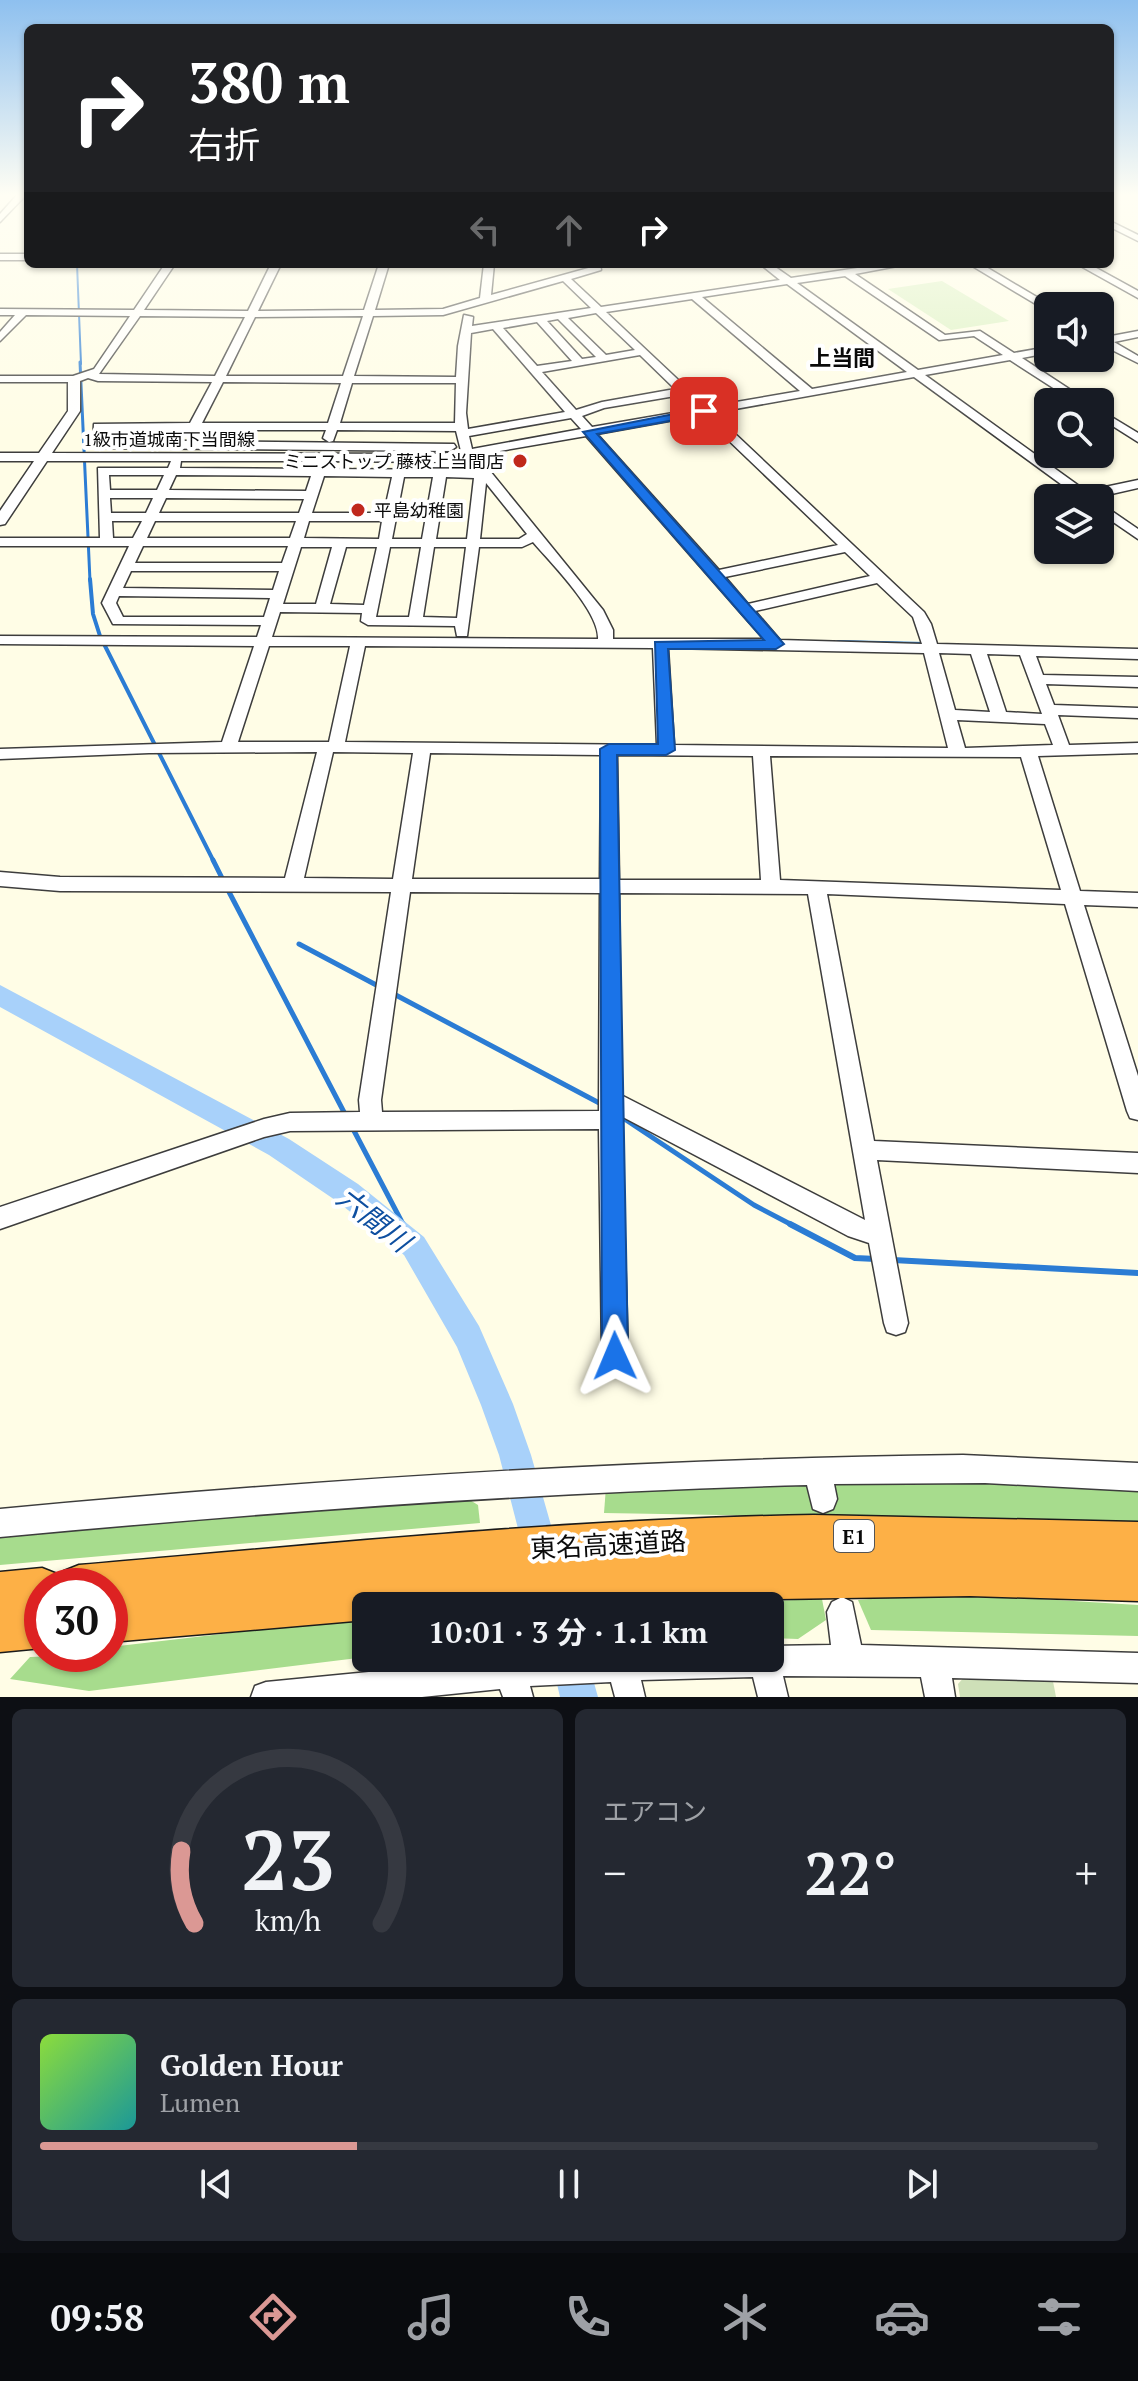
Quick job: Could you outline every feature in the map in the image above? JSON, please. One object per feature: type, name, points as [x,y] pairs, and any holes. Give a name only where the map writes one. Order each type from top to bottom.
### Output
[{"type":"highway","name":"東名高速道路","points":[[128,1584],[575,1563],[768,1536],[946,1535],[1138,1542]]},
{"type":"highway","name":"東名高速道路","points":[[575,1563],[1138,1580]]},
{"type":"highway","name":"東名高速道路","points":[[128,1619],[502,1568]]},
{"type":"highway","points":[[0,1593],[24,1591]]},
{"type":"highway","points":[[0,1631],[24,1629]]},
{"type":"street","points":[[0,379],[74,379],[98,371],[163,274]]},
{"type":"street","points":[[271,274],[109,603],[118,621],[275,608],[370,609]]},
{"type":"street","points":[[228,749],[381,274]]},
{"type":"street","points":[[485,302],[488,274]]},
{"type":"street","points":[[0,312],[443,312],[578,274]]},
{"type":"street","points":[[777,274],[1068,484]]},
{"type":"street","points":[[467,330],[839,274]]},
{"type":"street","points":[[849,274],[943,338],[976,333],[1061,388]]},
{"type":"street","points":[[992,274],[1034,299]]},
{"type":"street","points":[[1100,274],[1138,295]]},
{"type":"street","points":[[565,278],[919,615],[958,753]]},
{"type":"street","points":[[694,296],[809,392]]},
{"type":"street","points":[[469,306],[463,346],[460,413],[465,440],[483,473],[598,613],[606,630],[605,644]]},
{"type":"street","points":[[0,338],[23,312]]},
{"type":"street","points":[[563,317],[603,358]]},
{"type":"street","points":[[541,320],[579,362]]},
{"type":"street","points":[[496,326],[776,644]]},
{"type":"street","points":[[1114,338],[1138,334]]},
{"type":"street","points":[[1114,347],[1138,360]]},
{"type":"street","points":[[535,370],[642,352]]},
{"type":"street","name":"1級市道城南下当間線","points":[[0,457],[95,457],[182,451],[323,459],[425,459],[465,440],[589,432],[1034,352]]},
{"type":"street","points":[[90,375],[98,378],[463,380]]},
{"type":"street","points":[[0,521],[74,411],[74,379]]},
{"type":"street","points":[[182,451],[99,444],[98,426],[333,427],[465,440],[602,405],[683,391]]},
{"type":"street","points":[[1114,422],[1138,438]]},
{"type":"street","points":[[107,542],[102,471],[172,471],[323,459],[399,473],[483,473]]},
{"type":"street","points":[[399,473],[368,621],[463,622]]},
{"type":"street","points":[[415,622],[440,473]]},
{"type":"street","points":[[460,643],[483,473]]},
{"type":"street","points":[[1114,490],[1138,484]]},
{"type":"street","points":[[104,494],[310,495]]},
{"type":"street","points":[[106,517],[389,517]]},
{"type":"street","points":[[1114,517],[1138,535]]},
{"type":"street","points":[[0,542],[473,544],[522,543],[536,534]]},
{"type":"street","points":[[322,608],[340,544]]},
{"type":"street","points":[[716,575],[847,547]]},
{"type":"street","points":[[127,567],[287,567]]},
{"type":"street","points":[[745,609],[880,578]]},
{"type":"street","points":[[114,592],[275,608]]},
{"type":"street","points":[[0,640],[929,644],[1133,654],[1138,673]]},
{"type":"street","points":[[293,885],[358,642]]},
{"type":"street","points":[[660,645],[666,750]]},
{"type":"street","points":[[977,648],[1000,717]]},
{"type":"street","points":[[1026,650],[1063,750]]},
{"type":"street","points":[[1037,679],[1138,682]]},
{"type":"street","points":[[948,715],[1000,717],[1138,713]]},
{"type":"street","points":[[0,754],[149,748],[958,753],[1138,748]]},
{"type":"street","points":[[369,1120],[422,748]]},
{"type":"street","points":[[609,749],[610,1110],[615,1356]]},
{"type":"street","points":[[761,752],[771,888]]},
{"type":"street","points":[[1028,752],[1138,1111]]},
{"type":"street","points":[[0,879],[60,884],[816,887],[1138,900]]},
{"type":"street","points":[[816,887],[896,1323]]},
{"type":"street","points":[[0,1218],[264,1128],[290,1122],[610,1110],[856,1228],[880,1235]]},
{"type":"street","points":[[864,1150],[1138,1163]]},
{"type":"street","points":[[0,1523],[254,1499],[486,1483],[820,1485],[966,1469],[1138,1477]]},
{"type":"street","points":[[842,1612],[848,1660]]},
{"type":"street","points":[[784,1660],[1138,1668]]},
{"type":"street","points":[[934,1662],[940,1697]]},
{"type":"street","points":[[266,1697],[521,1680],[570,1672]]},
{"type":"street","points":[[616,1672],[630,1697]]},
{"type":"street","points":[[767,1672],[773,1697]]},
{"type":"green space","points":[[942,281],[1009,321],[951,330],[888,289]]},
{"type":"green space","points":[[992,1475],[1138,1483],[1138,1522],[604,1513],[606,1487]]},
{"type":"green space","points":[[460,1494],[478,1505],[480,1523],[0,1565],[0,1534]]},
{"type":"green space","points":[[945,1593],[1138,1605],[1138,1636],[871,1630],[858,1600]]},
{"type":"green space","points":[[822,1599],[826,1620],[798,1639],[784,1638],[784,1600]]},
{"type":"green space","points":[[352,1619],[352,1659],[89,1691],[10,1679],[24,1664],[24,1672],[128,1672],[128,1645]]},
{"type":"green space","points":[[966,1675],[1052,1676],[1056,1697],[960,1697],[958,1684]]},
{"type":"waterway","points":[[77,274],[81,364]]},
{"type":"waterway","points":[[80,362],[90,581]]},
{"type":"waterway","points":[[90,579],[93,614],[100,636],[214,862]]},
{"type":"waterway","points":[[838,642],[925,644]]},
{"type":"waterway","points":[[214,862],[224,882]]},
{"type":"waterway","points":[[228,890],[346,1116]]},
{"type":"waterway","points":[[299,944],[380,987]]},
{"type":"waterway","points":[[392,993],[603,1105]]},
{"type":"waterway","name":"六間川","points":[[0,995],[279,1147],[348,1193],[414,1246],[468,1337],[497,1404],[515,1455],[552,1592]]},
{"type":"waterway","points":[[617,1114],[754,1205],[794,1226]]},
{"type":"waterway","points":[[352,1127],[404,1226]]},
{"type":"waterway","points":[[790,1224],[855,1258],[876,1259]]},
{"type":"waterway","points":[[404,1226],[414,1246]]},
{"type":"waterway","points":[[893,1260],[1138,1273]]},
{"type":"waterway","name":"六間川","points":[[573,1672],[579,1697]]},
{"type":"place","name":"ミニストップ 藤枝上当間店","points":[[520,461]]},
{"type":"place","name":"平島幼稚園","points":[[358,510]]},
{"type":"district","name":"上当間","points":[[842,357]]},
{"type":"route","points":[[615,1356],[610,1120],[609,749],[666,750],[660,645],[776,644],[589,432],[704,411]]}]
